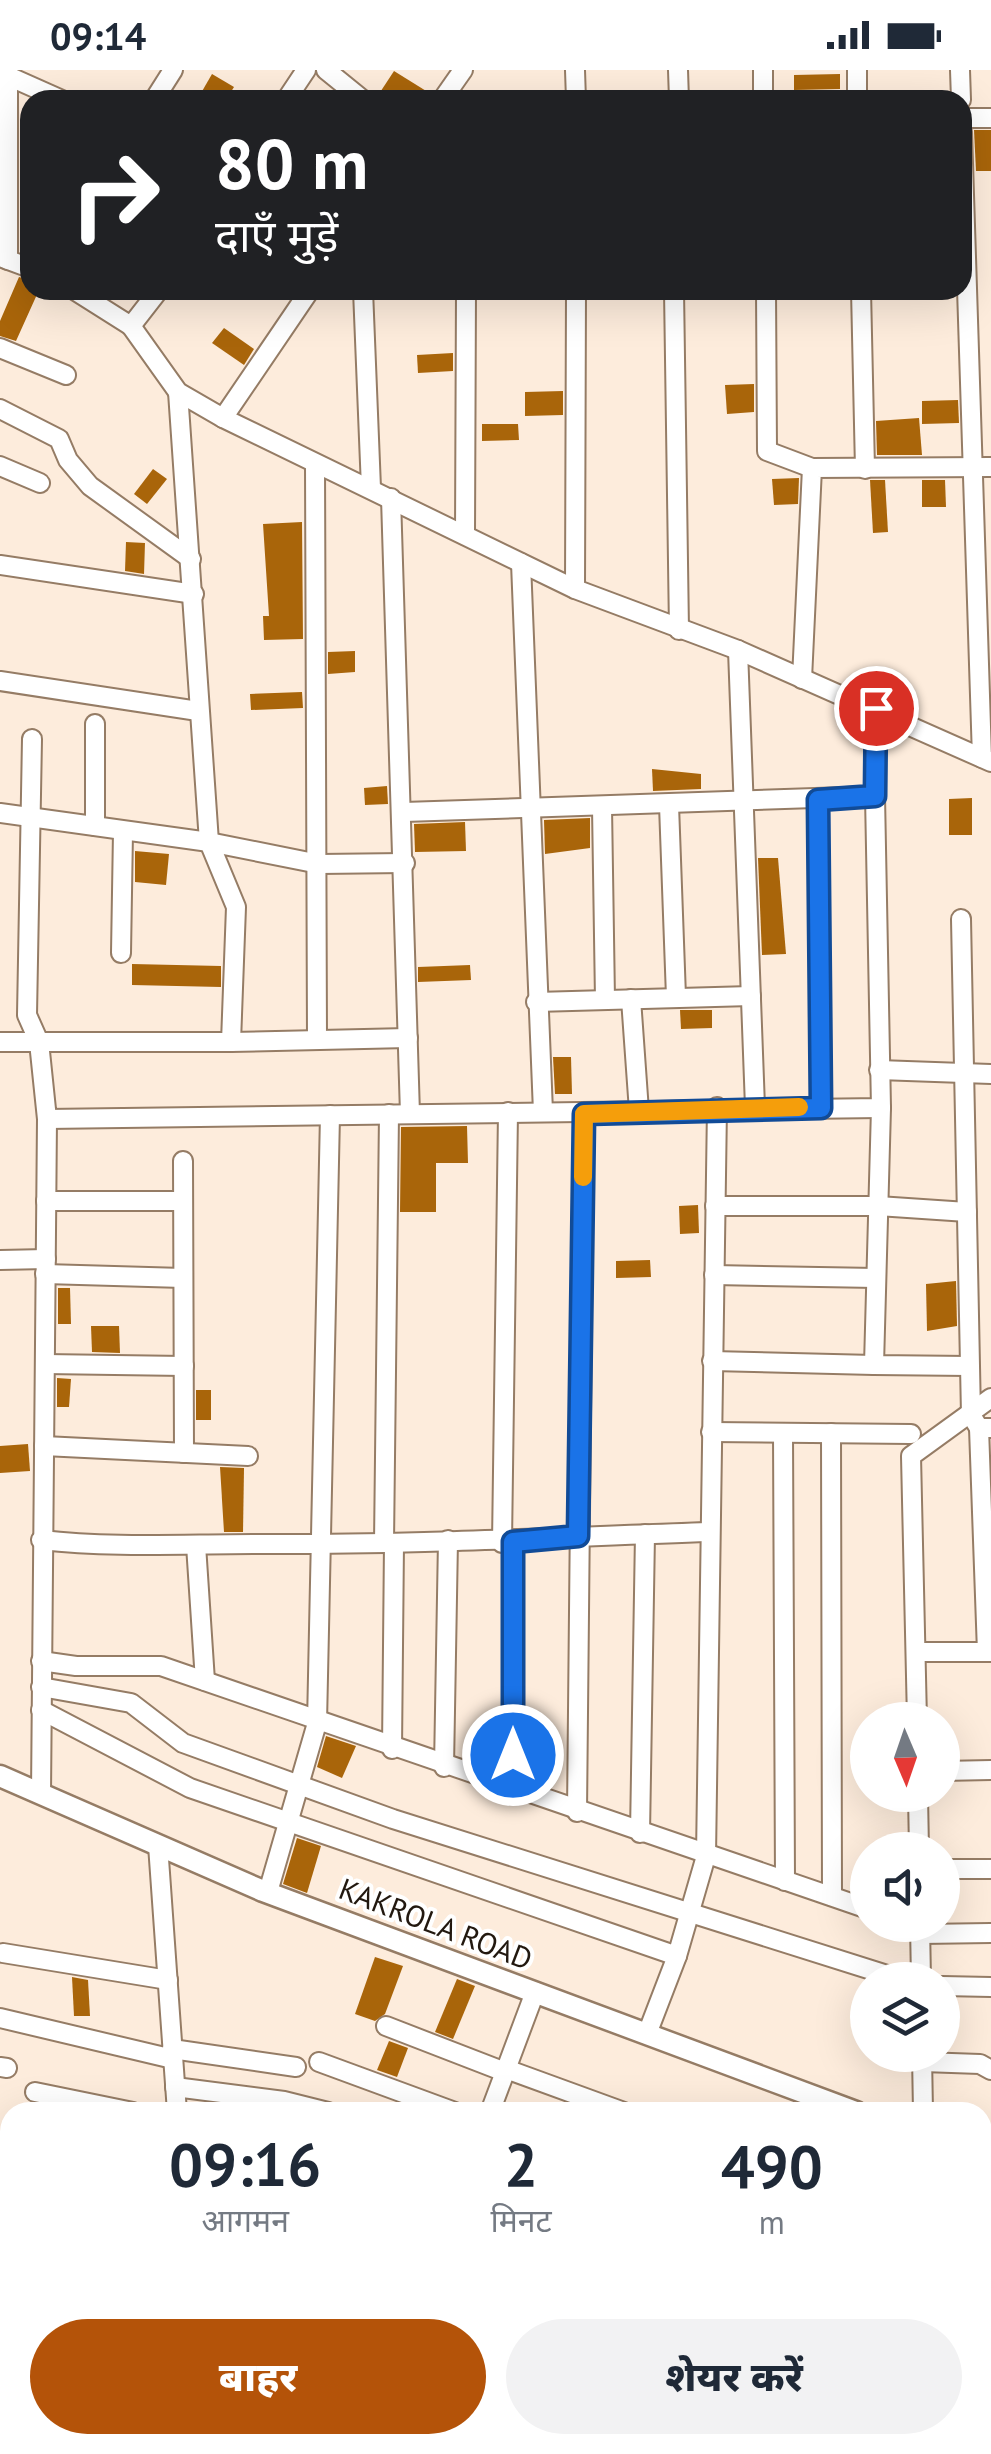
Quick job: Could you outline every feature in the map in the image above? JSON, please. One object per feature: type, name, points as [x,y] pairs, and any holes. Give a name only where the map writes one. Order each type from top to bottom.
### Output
[{"type":"street","points":[[326,70],[351,90]]},
{"type":"street","points":[[4,259],[8,73],[42,90]]},
{"type":"street","points":[[90,300],[130,326],[178,392],[223,418],[575,589],[738,650],[986,760],[982,467],[972,300]]},
{"type":"street","points":[[130,326],[151,300]]},
{"type":"street","points":[[223,418],[303,300]]},
{"type":"street","points":[[362,300],[371,488]]},
{"type":"street","points":[[465,535],[466,300]]},
{"type":"street","points":[[575,589],[576,300]]},
{"type":"street","points":[[674,300],[679,630]]},
{"type":"street","points":[[766,300],[767,452],[812,468],[982,467]]},
{"type":"street","points":[[861,300],[865,469]]},
{"type":"street","points":[[0,348],[66,375]]},
{"type":"street","points":[[178,392],[209,842],[236,907],[231,1042]]},
{"type":"street","points":[[0,409],[59,439],[68,460],[90,486],[191,559]]},
{"type":"street","points":[[315,464],[317,1040]]},
{"type":"street","points":[[0,466],[40,483]]},
{"type":"street","points":[[802,679],[812,468]]},
{"type":"street","points":[[391,498],[404,812],[410,1114]]},
{"type":"street","points":[[521,563],[543,1112]]},
{"type":"street","points":[[0,565],[194,594]]},
{"type":"street","points":[[738,650],[755,1107]]},
{"type":"street","points":[[0,681],[198,711]]},
{"type":"street","points":[[874,1365],[881,1108],[876,708]]},
{"type":"street","points":[[95,724],[95,826]]},
{"type":"street","points":[[32,739],[27,1015],[38,1042],[47,1119],[41,1794]]},
{"type":"street","points":[[404,812],[875,796]]},
{"type":"street","points":[[818,800],[821,1108]]},
{"type":"street","points":[[669,805],[676,997]]},
{"type":"street","points":[[602,808],[605,1000]]},
{"type":"street","points":[[0,813],[209,842],[319,864],[405,864]]},
{"type":"street","points":[[120,953],[124,832]]},
{"type":"street","points":[[916,1652],[989,1652],[980,1424],[969,1366],[962,919]]},
{"type":"street","points":[[536,1002],[750,996]]},
{"type":"street","points":[[631,999],[639,1111]]},
{"type":"street","points":[[0,1042],[408,1038]]},
{"type":"street","points":[[879,1070],[991,1074]]},
{"type":"street","points":[[47,1119],[584,1114],[717,1107],[881,1108]]},
{"type":"street","points":[[647,2034],[677,1956],[706,1856],[717,1107]]},
{"type":"street","points":[[508,1112],[507,1542],[513,1790]]},
{"type":"street","points":[[389,1114],[392,1749]]},
{"type":"street","points":[[576,1812],[584,1114]]},
{"type":"street","points":[[268,1892],[318,1723],[330,1115]]},
{"type":"street","points":[[183,1161],[184,1453]]},
{"type":"street","points":[[46,1201],[184,1201]]},
{"type":"street","points":[[715,1206],[878,1206],[967,1212]]},
{"type":"street","points":[[0,1260],[184,1278]]},
{"type":"street","points":[[714,1275],[876,1278]]},
{"type":"street","points":[[712,1361],[969,1366]]},
{"type":"street","points":[[44,1364],[184,1366]]},
{"type":"street","points":[[917,1702],[911,1456],[980,1424],[991,1398]]},
{"type":"street","points":[[711,1432],[911,1434]]},
{"type":"street","points":[[783,1432],[785,1881]]},
{"type":"street","points":[[830,1433],[832,1896]]},
{"type":"street","points":[[44,1446],[248,1456]]},
{"type":"street","points":[[41,1540],[94,1546],[320,1546],[709,1532]]},
{"type":"street","points":[[640,1834],[644,1534]]},
{"type":"street","points":[[444,1766],[448,1540]]},
{"type":"street","points":[[196,1545],[205,1681]]},
{"type":"street","points":[[41,1661],[161,1666],[392,1749],[850,1903]]},
{"type":"street","points":[[41,1687],[135,1704],[148,1720],[184,1743],[393,1819],[850,1963]]},
{"type":"street","points":[[41,1710],[190,1788],[677,1956]]},
{"type":"street","points":[[960,1770],[991,1770]]},
{"type":"street","name":"KAKROLA ROAD","points":[[0,1776],[268,1892],[829,2102]]},
{"type":"street","points":[[158,1845],[176,2102]]},
{"type":"street","points":[[960,1870],[991,1869]]},
{"type":"street","points":[[960,1931],[991,1933]]},
{"type":"street","points":[[3,1953],[168,1980]]},
{"type":"street","points":[[960,1986],[991,1987]]},
{"type":"street","points":[[494,2102],[535,1992]]},
{"type":"street","points":[[0,2018],[173,2054],[296,2066]]},
{"type":"street","points":[[386,2026],[595,2102]]},
{"type":"street","points":[[319,2062],[428,2102]]},
{"type":"street","points":[[960,2063],[987,2066]]},
{"type":"street","points":[[922,2072],[923,2102]]},
{"type":"street","points":[[175,2087],[288,2102]]},
{"type":"street","points":[[35,2092],[84,2102]]},
{"type":"building","points":[[394,71],[425,90],[382,90]]},
{"type":"building","points":[[212,74],[234,87],[232,90],[203,90]]},
{"type":"building","points":[[840,74],[840,89],[794,90],[794,75]]},
{"type":"building","points":[[974,130],[991,130],[991,171],[976,171]]},
{"type":"building","points":[[20,277],[20,300],[34,300],[16,341],[0,336],[0,321]]},
{"type":"building","points":[[224,328],[254,349],[244,365],[212,343]]},
{"type":"building","points":[[453,353],[453,371],[418,373],[417,355]]},
{"type":"building","points":[[754,384],[754,412],[727,414],[725,385]]},
{"type":"building","points":[[563,391],[563,415],[525,416],[525,392]]},
{"type":"building","points":[[958,400],[959,423],[922,424],[922,401]]},
{"type":"building","points":[[919,418],[922,455],[877,455],[876,421]]},
{"type":"building","points":[[482,424],[518,424],[519,440],[482,441]]},
{"type":"building","points":[[153,469],[167,479],[147,504],[134,494]]},
{"type":"building","points":[[799,478],[798,504],[774,505],[772,479]]},
{"type":"building","points":[[870,480],[885,480],[888,532],[873,533]]},
{"type":"building","points":[[922,480],[945,480],[946,507],[922,507]]},
{"type":"building","points":[[302,522],[303,639],[264,640],[263,616],[269,616],[263,524]]},
{"type":"building","points":[[126,542],[145,543],[144,574],[125,571]]},
{"type":"building","points":[[355,651],[355,672],[328,674],[328,652]]},
{"type":"building","points":[[302,692],[303,708],[251,710],[250,694]]},
{"type":"building","points":[[652,769],[701,774],[701,789],[653,791]]},
{"type":"building","points":[[387,786],[388,804],[365,805],[364,788]]},
{"type":"building","points":[[972,798],[972,835],[949,835],[949,799]]},
{"type":"building","points":[[590,818],[590,848],[545,854],[544,820]]},
{"type":"building","points":[[465,822],[466,851],[415,852],[414,824]]},
{"type":"building","points":[[135,851],[169,854],[166,885],[135,882]]},
{"type":"building","points":[[758,858],[778,858],[786,954],[762,955]]},
{"type":"building","points":[[132,964],[221,966],[221,987],[132,985]]},
{"type":"building","points":[[470,965],[471,980],[418,982],[418,967]]},
{"type":"building","points":[[680,1010],[712,1010],[712,1028],[681,1029]]},
{"type":"building","points":[[553,1057],[571,1057],[572,1094],[555,1094]]},
{"type":"building","points":[[467,1126],[468,1163],[436,1163],[436,1212],[400,1212],[401,1127]]},
{"type":"building","points":[[698,1205],[699,1233],[680,1234],[679,1206]]},
{"type":"building","points":[[650,1260],[651,1277],[616,1278],[616,1261]]},
{"type":"building","points":[[956,1281],[957,1326],[927,1331],[926,1284]]},
{"type":"building","points":[[58,1288],[70,1288],[71,1324],[58,1324]]},
{"type":"building","points":[[91,1326],[119,1326],[120,1353],[92,1352]]},
{"type":"building","points":[[57,1378],[71,1379],[69,1407],[57,1407]]},
{"type":"building","points":[[196,1390],[211,1390],[211,1420],[196,1420]]},
{"type":"building","points":[[28,1444],[30,1471],[0,1473],[0,1446]]},
{"type":"building","points":[[220,1467],[244,1468],[243,1532],[224,1532]]},
{"type":"building","points":[[326,1736],[356,1746],[342,1778],[317,1767]]},
{"type":"building","points":[[297,1838],[321,1846],[307,1893],[283,1884]]},
{"type":"building","points":[[375,1957],[403,1966],[385,2014],[375,2021],[355,2014]]},
{"type":"building","points":[[72,1977],[88,1980],[90,2016],[74,2016]]},
{"type":"building","points":[[457,1979],[475,1986],[453,2039],[435,2032]]},
{"type":"building","points":[[389,2041],[408,2048],[397,2077],[377,2070]]},
{"type":"slow traffic","points":[[583,1177],[584,1114],[799,1107]]},
{"type":"route","points":[[513,1755],[513,1542],[578,1536],[584,1114],[717,1107],[821,1108],[818,800],[875,796],[876,708]]}]
